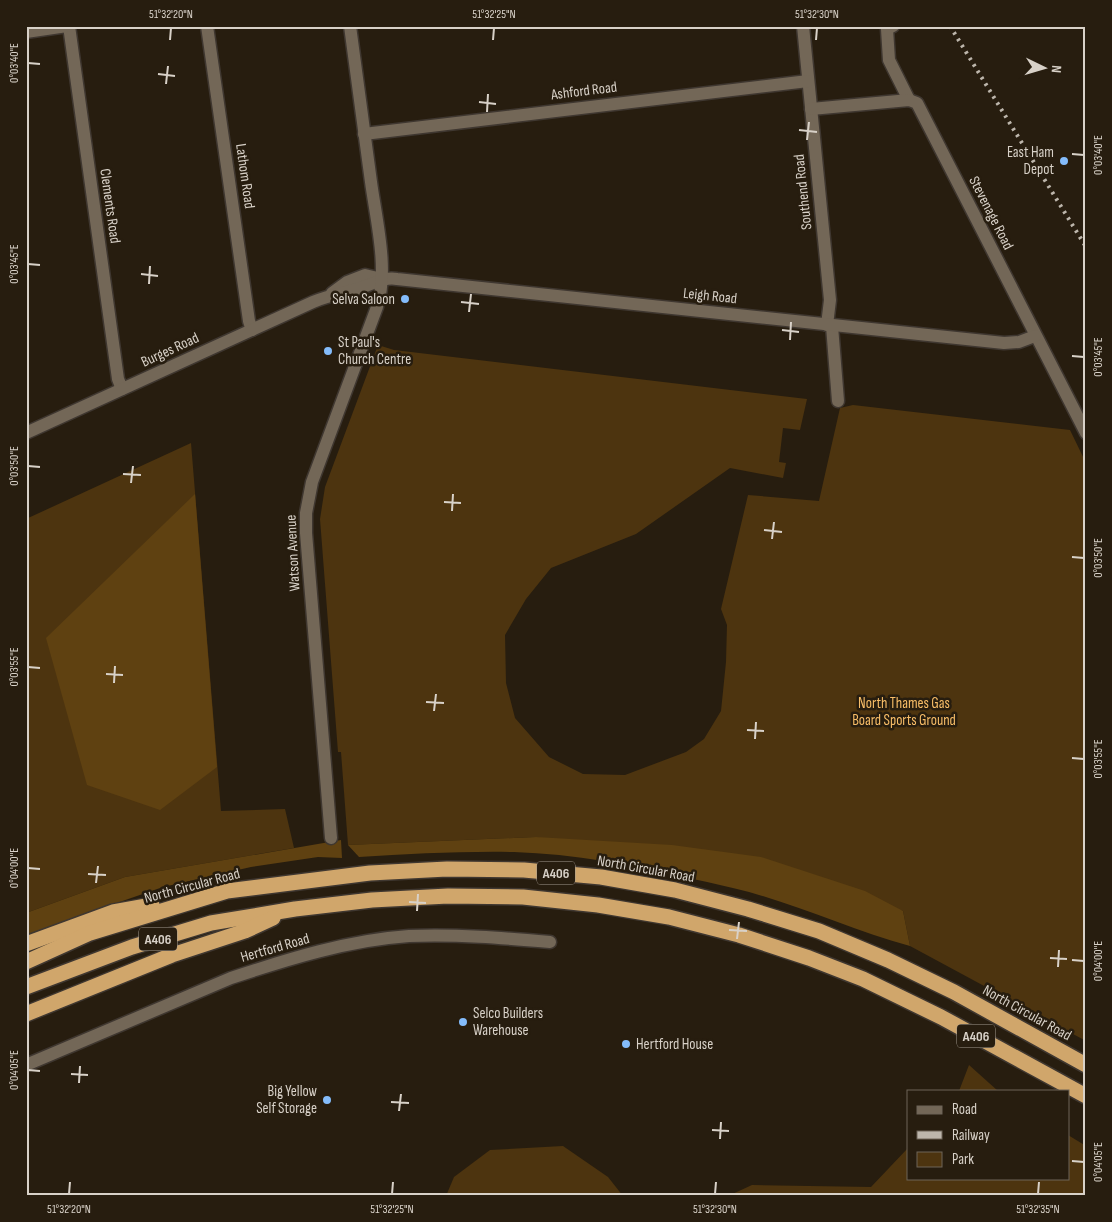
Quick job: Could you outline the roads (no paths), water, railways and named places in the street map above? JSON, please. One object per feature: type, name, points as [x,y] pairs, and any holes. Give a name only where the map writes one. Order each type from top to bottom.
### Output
[{"type":"highway","name":"North Circular Road","points":[[26,962],[90,933],[228,891],[370,873],[447,869],[524,870],[601,877],[675,890],[748,909],[819,931],[875,954],[954,992],[1086,1065]]},
{"type":"highway","name":"A406","points":[[26,944],[113,912],[228,891]]},
{"type":"highway","name":"A406","points":[[26,987],[132,947],[210,923],[296,909],[372,900],[448,896],[523,897],[598,904],[669,917],[738,935],[809,958],[864,979],[941,1017],[1086,1096]]},
{"type":"highway","name":"A406","points":[[26,1014],[172,955],[245,931],[296,909]]},
{"type":"street","points":[[26,32],[68,26]]},
{"type":"street","name":"Clements Road","points":[[68,26],[118,378],[122,390]]},
{"type":"street","name":"Lathom Road","points":[[207,26],[249,321],[252,330]]},
{"type":"street","points":[[350,26],[379,237],[382,279]]},
{"type":"street","name":"Southend Road","points":[[802,26],[830,300],[829,325],[838,401]]},
{"type":"street","name":"Stevenage Road","points":[[893,26],[887,29],[890,60],[910,100],[917,103],[920,107],[1086,433]]},
{"type":"street","name":"Ashford Road","points":[[364,134],[808,80]]},
{"type":"street","points":[[810,109],[910,100]]},
{"type":"street","name":"Burges Road","points":[[26,433],[328,296],[347,282],[365,275],[382,279]]},
{"type":"street","name":"Leigh Road","points":[[382,279],[397,279],[1004,343],[1019,342],[1035,336]]},
{"type":"street","name":"Watson Avenue","points":[[331,838],[306,534],[306,513],[312,482],[380,298],[382,279]]},
{"type":"street","name":"Hertford Road","points":[[26,1065],[231,978],[355,944],[409,936],[472,936],[550,942]]},
{"type":"railway","points":[[950,26],[1086,247]]},
{"type":"place","name":"East Ham Depot","points":[[1064,161]]},
{"type":"place","name":"Selva Saloon","points":[[405,299]]},
{"type":"place","name":"St Paul's Church Centre","points":[[328,351]]},
{"type":"place","name":"Selco Builders Warehouse","points":[[463,1022]]},
{"type":"place","name":"Hertford House","points":[[626,1044]]},
{"type":"place","name":"Big Yellow Self Storage","points":[[327,1100]]},
{"type":"park label","name":"North Thames Gas Board Sports Ground","points":[[904,712]]}]
